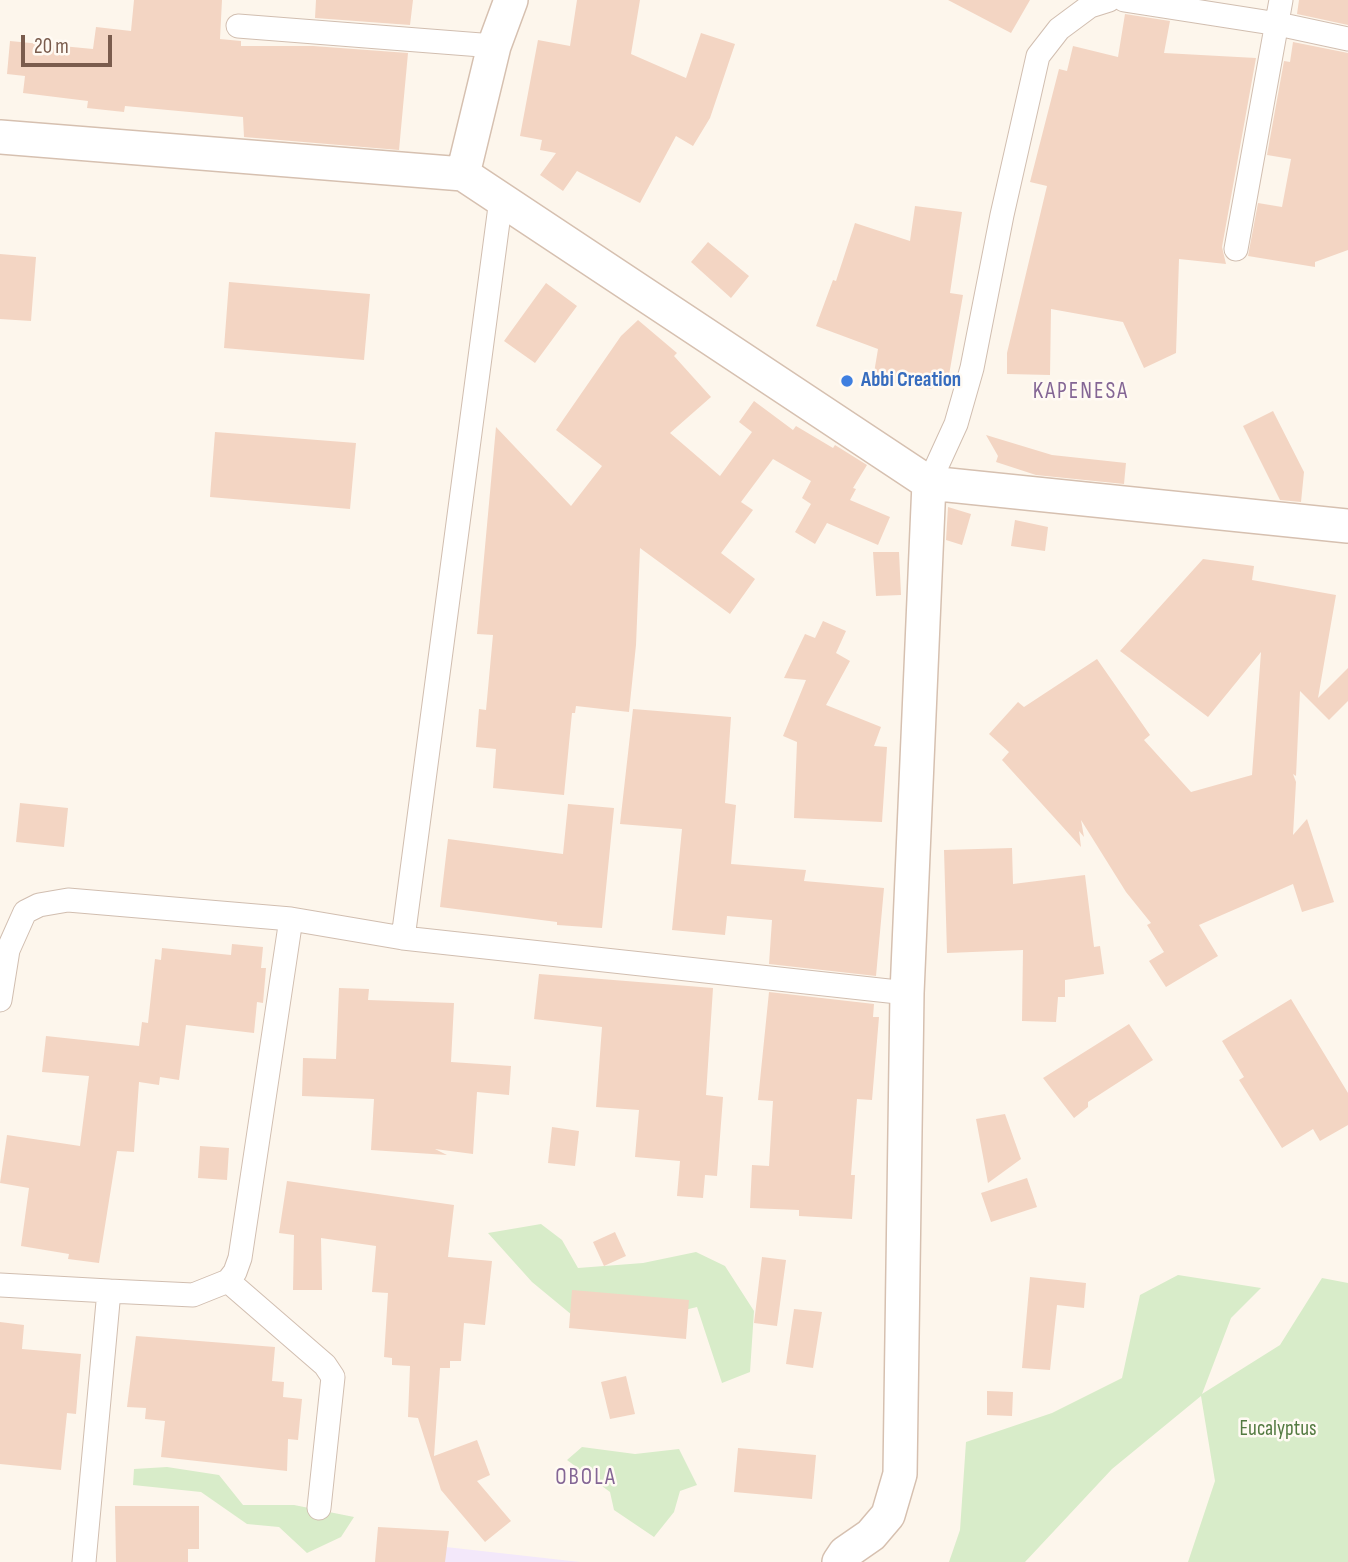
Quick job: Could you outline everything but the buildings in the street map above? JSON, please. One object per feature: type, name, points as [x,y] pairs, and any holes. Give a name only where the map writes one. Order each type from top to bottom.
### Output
[{"type":"street","points":[[463,174],[494,46],[511,0]]},
{"type":"street","points":[[839,1562],[845,1553],[871,1535],[888,1515],[900,1474],[907,993],[929,483],[956,424],[972,368],[1002,215],[1038,56],[1059,29],[1090,6],[1109,0]]},
{"type":"street","points":[[1124,0],[1278,24],[1348,39]]},
{"type":"street","points":[[1236,249],[1281,0]]},
{"type":"street","points":[[238,26],[494,46]]},
{"type":"street","points":[[0,136],[463,174],[929,483],[1348,526]]},
{"type":"street","points":[[403,938],[500,199]]},
{"type":"street","points":[[0,1000],[8,950],[15,929],[26,912],[39,905],[68,900],[290,919],[403,938],[907,993]]},
{"type":"street","points":[[0,1285],[193,1295],[228,1282],[240,1258],[290,919]]},
{"type":"street","points":[[228,1282],[325,1365],[333,1377],[320,1508]]},
{"type":"street","points":[[84,1562],[110,1292]]},
{"type":"shaded area","points":[[428,1545],[580,1562],[427,1562]]},
{"type":"green space","points":[[541,1224],[562,1240],[578,1268],[643,1263],[696,1252],[725,1266],[754,1311],[750,1372],[722,1383],[697,1307],[626,1324],[572,1315],[532,1282],[488,1233]]},
{"type":"green space","name":"Eucalyptus","points":[[1178,1275],[1261,1288],[1231,1318],[1202,1394],[1280,1345],[1322,1278],[1348,1283],[1348,1562],[1188,1562],[1215,1481],[1201,1396],[1112,1469],[1025,1562],[949,1562],[960,1530],[966,1442],[1052,1413],[1122,1378],[1140,1295]]},
{"type":"green space","points":[[582,1447],[635,1454],[679,1449],[697,1485],[680,1491],[674,1512],[654,1537],[614,1510],[610,1492],[567,1460]]},
{"type":"green space","points":[[167,1467],[219,1475],[243,1505],[294,1505],[354,1517],[341,1537],[307,1553],[279,1527],[247,1524],[201,1492],[133,1485],[134,1469]]},
{"type":"place","name":"Abbi Creation","points":[[847,381]]},
{"type":"district","name":"KAPENESA","points":[[1081,392]]},
{"type":"district","name":"OBOLA","points":[[586,1478]]}]
